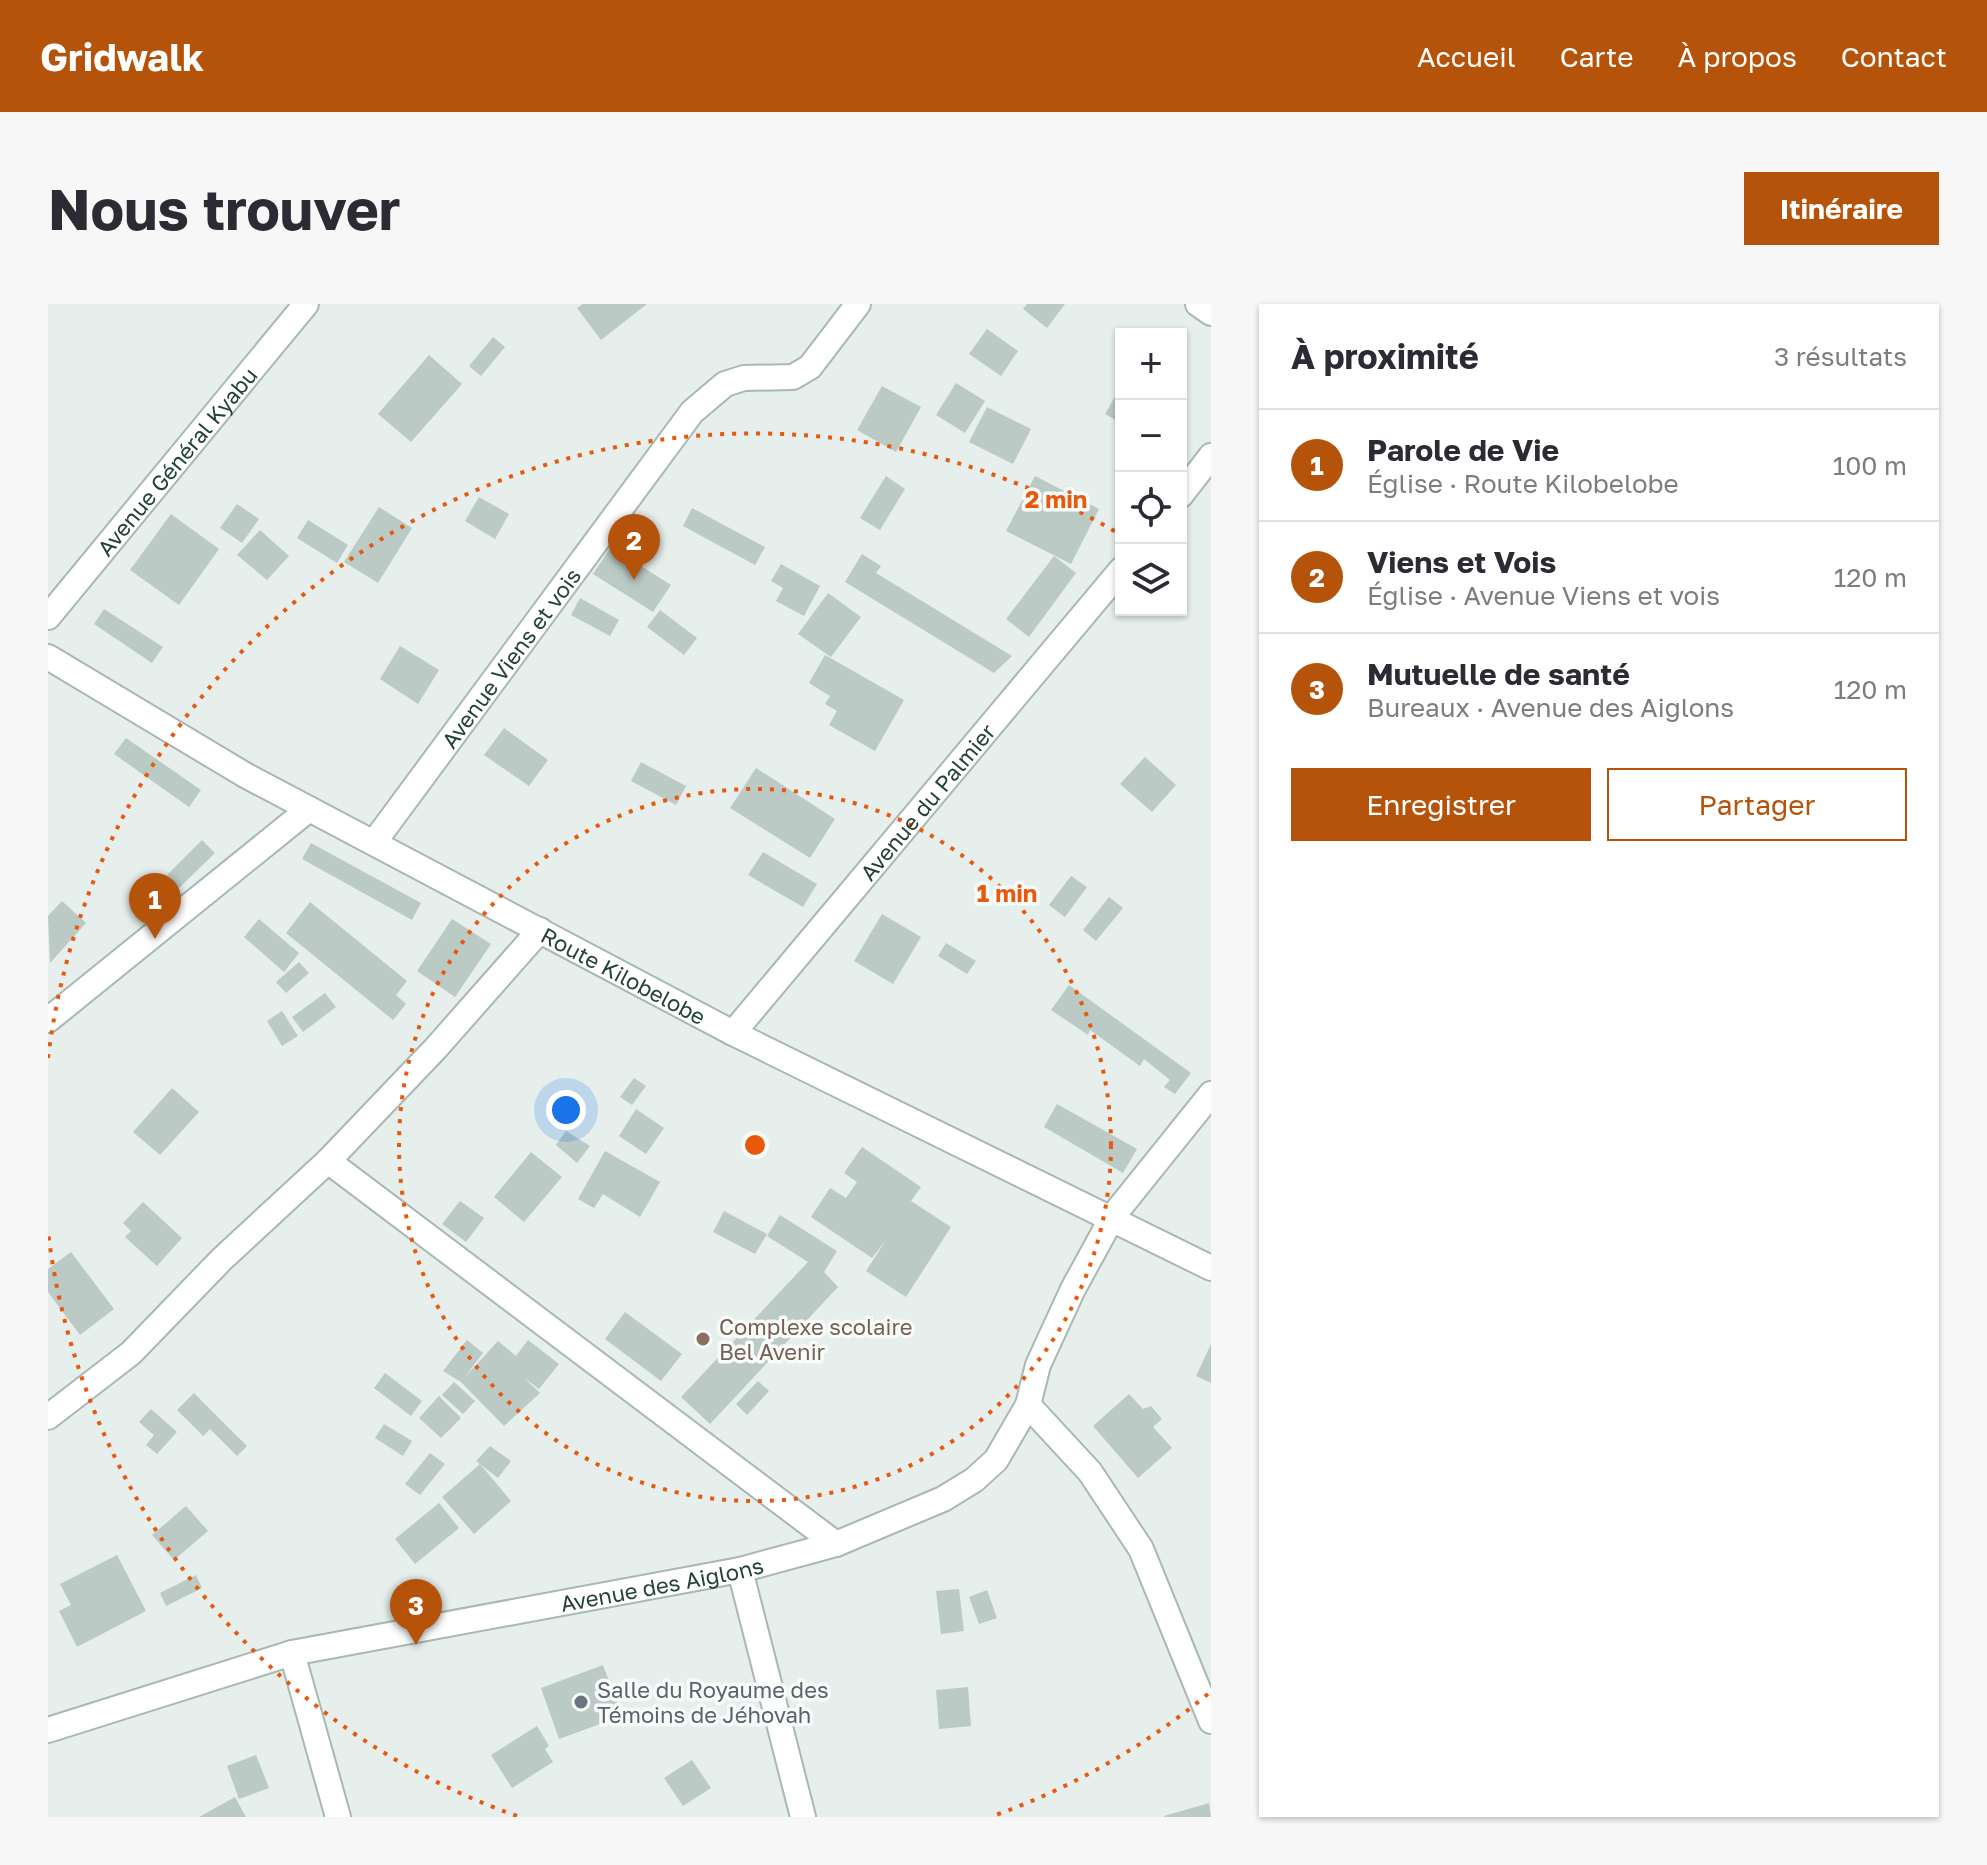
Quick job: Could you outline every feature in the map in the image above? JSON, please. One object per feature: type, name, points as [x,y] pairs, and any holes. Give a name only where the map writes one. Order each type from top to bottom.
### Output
[{"type":"street","name":"Avenue Général Kyabu","points":[[48,617],[306,304]]},
{"type":"street","name":"Avenue Viens et vois","points":[[375,841],[692,412],[725,384],[744,378],[793,377],[810,367],[858,304]]},
{"type":"street","points":[[1198,304],[1211,313]]},
{"type":"street","points":[[1187,487],[1211,456]]},
{"type":"street","name":"Avenue du Palmier","points":[[733,1033],[1115,577]]},
{"type":"street","name":"Route Kilobelobe","points":[[48,657],[174,736],[733,1033],[1113,1216],[1211,1268]]},
{"type":"street","points":[[48,1020],[309,809]]},
{"type":"street","points":[[48,1417],[131,1353],[222,1259],[328,1161],[436,1048],[540,930]]},
{"type":"street","name":"Avenue des Aiglons","points":[[48,1730],[292,1653],[740,1570],[836,1544],[943,1499],[974,1480],[996,1460],[1028,1405],[1043,1354],[1113,1216],[1211,1094]]},
{"type":"street","points":[[328,1161],[836,1544]]},
{"type":"street","points":[[1028,1405],[1090,1472],[1141,1549],[1211,1721]]},
{"type":"street","points":[[740,1570],[803,1817]]},
{"type":"street","points":[[292,1653],[338,1817]]},
{"type":"building","points":[[583,304],[647,304],[601,340],[577,308]]},
{"type":"building","points":[[1027,304],[1065,304],[1047,328],[1023,309]]},
{"type":"building","points":[[987,329],[1018,351],[1001,376],[969,354]]},
{"type":"building","points":[[493,337],[505,347],[481,376],[469,366]]},
{"type":"building","points":[[429,355],[462,384],[411,442],[378,414]]},
{"type":"building","points":[[956,383],[985,401],[965,433],[936,415]]},
{"type":"building","points":[[882,386],[921,407],[896,452],[857,430]]},
{"type":"building","points":[[1115,396],[1115,420],[1105,414]]},
{"type":"building","points":[[987,407],[1031,429],[1013,464],[969,442]]},
{"type":"building","points":[[886,476],[905,489],[880,530],[860,518]]},
{"type":"building","points":[[1035,476],[1099,509],[1071,564],[1006,531]]},
{"type":"building","points":[[479,497],[509,514],[495,539],[465,521]]},
{"type":"building","points":[[237,504],[259,519],[242,543],[220,528]]},
{"type":"building","points":[[379,507],[412,528],[378,583],[344,562]]},
{"type":"building","points":[[692,508],[765,547],[755,565],[683,526]]},
{"type":"building","points":[[171,514],[219,549],[179,605],[130,570]]},
{"type":"building","points":[[308,520],[348,545],[337,563],[297,538]]},
{"type":"building","points":[[260,530],[289,556],[267,580],[237,555]]},
{"type":"building","points":[[611,547],[671,585],[653,612],[593,574]]},
{"type":"building","points":[[862,554],[881,566],[876,573],[1012,656],[994,673],[845,582]]},
{"type":"building","points":[[1054,556],[1076,573],[1029,637],[1006,619]]},
{"type":"building","points":[[781,564],[820,586],[804,616],[776,601],[783,588],[771,581]]},
{"type":"building","points":[[828,593],[861,617],[831,657],[798,634]]},
{"type":"building","points":[[580,598],[619,620],[610,636],[571,615]]},
{"type":"building","points":[[104,609],[163,647],[152,663],[94,624]]},
{"type":"building","points":[[660,610],[697,638],[684,655],[647,627]]},
{"type":"building","points":[[400,646],[439,670],[418,704],[380,679]]},
{"type":"building","points":[[825,655],[904,700],[875,751],[829,725],[837,711],[825,704],[830,696],[809,683]]},
{"type":"building","points":[[504,728],[548,760],[529,786],[484,755]]},
{"type":"building","points":[[126,738],[201,790],[189,807],[114,754]]},
{"type":"building","points":[[1145,757],[1176,785],[1152,812],[1120,784]]},
{"type":"building","points":[[641,762],[686,786],[676,805],[631,781]]},
{"type":"building","points":[[756,768],[835,819],[810,858],[730,808]]},
{"type":"building","points":[[202,840],[215,853],[179,888],[167,875]]},
{"type":"building","points":[[311,843],[421,903],[412,920],[302,859]]},
{"type":"building","points":[[763,852],[817,884],[803,907],[748,875]]},
{"type":"building","points":[[1071,876],[1087,887],[1065,917],[1049,905]]},
{"type":"building","points":[[1109,897],[1123,908],[1096,941],[1083,930]]},
{"type":"building","points":[[62,901],[86,923],[50,963],[48,916]]},
{"type":"building","points":[[310,902],[407,981],[396,995],[406,1004],[393,1020],[286,933]]},
{"type":"building","points":[[882,914],[921,937],[893,984],[854,961]]},
{"type":"building","points":[[259,919],[299,953],[284,972],[244,937]]},
{"type":"building","points":[[452,919],[491,944],[455,997],[417,971]]},
{"type":"building","points":[[946,943],[976,961],[967,974],[938,956]]},
{"type":"building","points":[[299,962],[309,973],[286,993],[276,982]]},
{"type":"building","points":[[1069,985],[1191,1073],[1175,1094],[1164,1087],[1170,1080],[1144,1059],[1140,1066],[1090,1030],[1088,1035],[1051,1010]]},
{"type":"building","points":[[325,993],[336,1007],[303,1032],[292,1017]]},
{"type":"building","points":[[282,1011],[298,1036],[282,1046],[267,1021]]},
{"type":"building","points":[[634,1078],[646,1086],[632,1105],[620,1097]]},
{"type":"building","points":[[172,1088],[199,1112],[160,1155],[133,1132]]},
{"type":"building","points":[[1057,1104],[1137,1149],[1123,1173],[1044,1127]]},
{"type":"building","points":[[636,1109],[664,1128],[646,1154],[619,1136]]},
{"type":"building","points":[[566,1131],[590,1146],[577,1163],[556,1145]]},
{"type":"building","points":[[862,1147],[921,1187],[911,1201],[951,1227],[906,1297],[866,1271],[886,1240],[872,1258],[811,1217],[830,1188],[846,1198],[857,1182],[844,1173]]},
{"type":"building","points":[[605,1151],[660,1182],[640,1217],[603,1194],[594,1208],[578,1199]]},
{"type":"building","points":[[531,1152],[562,1177],[524,1222],[494,1197]]},
{"type":"building","points":[[460,1201],[484,1218],[466,1242],[442,1224]]},
{"type":"building","points":[[143,1202],[182,1238],[157,1266],[125,1237],[131,1231],[123,1223]]},
{"type":"building","points":[[724,1211],[767,1234],[755,1254],[713,1232]]},
{"type":"building","points":[[780,1215],[837,1251],[824,1272],[838,1287],[710,1424],[681,1397],[808,1262],[767,1236]]},
{"type":"building","points":[[71,1252],[114,1309],[80,1335],[48,1292],[48,1269]]},
{"type":"building","points":[[625,1312],[682,1354],[661,1381],[605,1339]]},
{"type":"building","points":[[467,1340],[483,1353],[465,1377],[498,1341],[516,1356],[528,1340],[559,1364],[539,1389],[524,1378],[540,1393],[504,1426],[461,1382],[443,1371]]},
{"type":"building","points":[[1211,1344],[1211,1383],[1196,1376]]},
{"type":"building","points":[[385,1373],[422,1401],[411,1416],[374,1388]]},
{"type":"building","points":[[758,1381],[769,1391],[747,1415],[736,1404]]},
{"type":"building","points":[[454,1382],[475,1401],[463,1414],[442,1395]]},
{"type":"building","points":[[194,1393],[247,1446],[237,1456],[210,1429],[203,1436],[177,1410]]},
{"type":"building","points":[[1129,1394],[1143,1409],[1151,1406],[1162,1419],[1153,1427],[1172,1448],[1138,1478],[1093,1426]]},
{"type":"building","points":[[439,1396],[461,1418],[441,1438],[419,1418]]},
{"type":"building","points":[[151,1409],[177,1432],[157,1454],[146,1445],[154,1435],[139,1422]]},
{"type":"building","points":[[384,1424],[412,1441],[403,1456],[375,1438]]},
{"type":"building","points":[[490,1446],[511,1461],[498,1478],[476,1461]]},
{"type":"building","points":[[430,1453],[445,1464],[420,1495],[405,1484]]},
{"type":"building","points":[[480,1464],[511,1501],[474,1534],[442,1497]]},
{"type":"building","points":[[439,1503],[459,1528],[415,1564],[395,1539]]},
{"type":"building","points":[[186,1506],[208,1531],[174,1560],[152,1535]]},
{"type":"building","points":[[117,1555],[146,1611],[77,1647],[59,1611],[71,1605],[60,1584]]},
{"type":"building","points":[[196,1575],[202,1588],[166,1606],[160,1593]]},
{"type":"building","points":[[959,1589],[964,1631],[941,1634],[936,1591]]},
{"type":"building","points":[[987,1590],[997,1618],[979,1624],[969,1597]]},
{"type":"building","name":"Salle du Royaume des Témoins de Jéhovah","points":[[603,1665],[622,1716],[559,1739],[541,1688]]},
{"type":"building","points":[[968,1687],[971,1726],[939,1729],[936,1690]]},
{"type":"building","points":[[537,1726],[549,1746],[545,1749],[553,1762],[512,1788],[491,1755]]},
{"type":"building","points":[[256,1755],[269,1788],[239,1799],[227,1766]]},
{"type":"building","points":[[692,1760],[711,1788],[683,1806],[664,1778]]},
{"type":"building","points":[[235,1797],[246,1817],[199,1817]]},
{"type":"building","points":[[1209,1803],[1211,1817],[1164,1817],[1164,1816]]},
{"type":"place","name":"Viens et Vois","points":[[634,580]]},
{"type":"place","name":"Parole de Vie","points":[[155,939]]},
{"type":"place","name":"Complexe scolaire Bel Avenir","points":[[703,1339]]},
{"type":"place","name":"Mutuelle de santé","points":[[416,1645]]},
{"type":"place","name":"Salle du Royaume des Témoins de Jéhovah","points":[[581,1702]]}]
